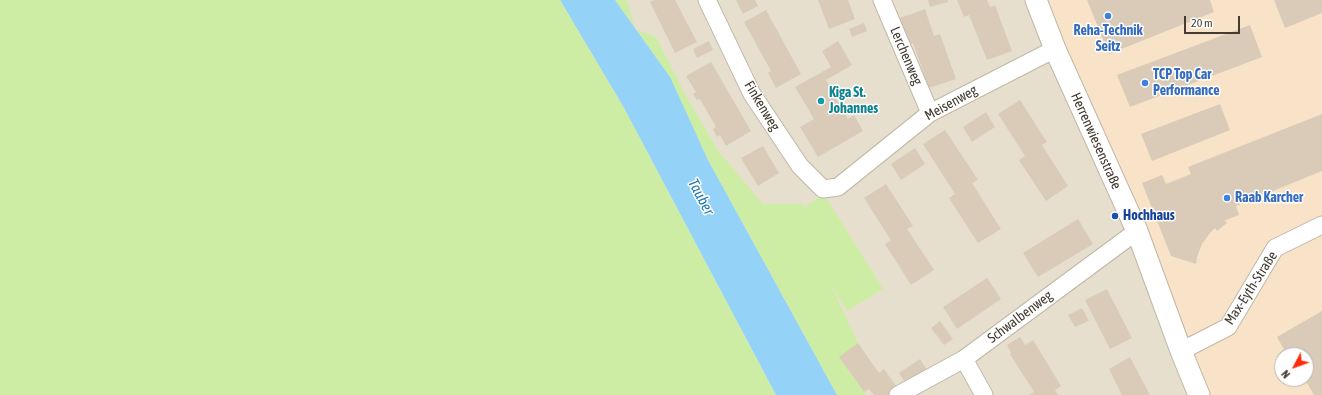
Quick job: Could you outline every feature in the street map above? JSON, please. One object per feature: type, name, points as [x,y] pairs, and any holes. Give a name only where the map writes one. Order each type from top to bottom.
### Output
[{"type":"street","name":"Finkenweg","points":[[707,0],[752,94],[800,166],[823,189],[838,187]]},
{"type":"street","name":"Lerchenweg","points":[[882,0],[930,113]]},
{"type":"street","name":"Herrenwiesenstraße","points":[[1036,0],[1054,49],[1137,231],[1180,351],[1199,395]]},
{"type":"street","name":"Meisenweg","points":[[838,187],[930,113],[1054,49]]},
{"type":"street","name":"Max-Eyth-Straße","points":[[1180,351],[1228,327],[1275,248],[1322,225]]},
{"type":"street","name":"Schwalbenweg","points":[[898,395],[964,360],[1137,231]]},
{"type":"street","points":[[964,360],[984,395]]},
{"type":"shaded area","points":[[615,0],[1036,0],[1199,395],[854,395],[670,77]]},
{"type":"shaded area","points":[[1036,0],[1322,0],[1322,395],[1199,395]]},
{"type":"green space","points":[[0,0],[560,0],[623,106],[776,395],[0,395]]},
{"type":"green space","points":[[615,0],[627,0],[635,28]]},
{"type":"green space","points":[[636,29],[656,37],[686,96],[719,152],[763,204],[803,204],[806,210],[806,206],[824,194],[883,289],[847,311],[830,283],[858,343],[839,357],[866,395],[837,395],[708,160],[668,75]]},
{"type":"water","name":"Tauber","points":[[560,0],[615,0],[670,77],[708,160],[837,395],[776,395],[623,106]]},
{"type":"building","points":[[654,0],[675,0],[697,42],[675,53],[650,2]]},
{"type":"building","points":[[736,0],[755,0],[758,6],[743,14]]},
{"type":"building","points":[[818,0],[848,0],[855,19],[829,29]]},
{"type":"building","points":[[928,0],[948,0],[948,2],[930,7]]},
{"type":"building","points":[[957,0],[987,0],[990,7],[995,5],[1012,51],[987,60],[969,15],[964,17]]},
{"type":"building","points":[[1087,0],[1210,0],[1214,12],[1109,54]]},
{"type":"building","points":[[1274,0],[1322,0],[1322,13],[1285,28]]},
{"type":"building","points":[[925,9],[934,36],[940,34],[956,79],[929,88],[913,43],[910,44],[900,18]]},
{"type":"building","points":[[766,10],[801,74],[776,88],[768,73],[771,71],[744,22]]},
{"type":"building","points":[[864,23],[867,31],[852,37],[849,29]]},
{"type":"building","points":[[1250,25],[1262,57],[1130,107],[1117,75]]},
{"type":"building","points":[[709,41],[713,50],[697,58],[693,49]]},
{"type":"building","name":"Kiga St. Johannes","points":[[838,41],[852,65],[826,80],[848,119],[854,115],[863,131],[818,157],[800,127],[814,119],[795,87],[831,67],[822,51]]},
{"type":"building","points":[[711,62],[751,131],[726,146],[720,135],[717,137],[713,129],[716,127],[700,99],[697,100],[693,94],[696,92],[686,76]]},
{"type":"building","points":[[1020,100],[1047,142],[1042,145],[1068,186],[1046,201],[1019,160],[1025,156],[998,114]]},
{"type":"building","points":[[1220,104],[1230,130],[1152,161],[1141,134]]},
{"type":"building","points":[[986,112],[995,127],[972,142],[963,127]]},
{"type":"building","points":[[1322,114],[1322,171],[1236,206],[1239,215],[1225,220],[1227,223],[1217,231],[1215,228],[1210,233],[1202,244],[1196,264],[1171,256],[1142,183],[1162,175],[1166,184],[1191,174],[1188,167]]},
{"type":"building","points":[[945,130],[978,180],[972,183],[1001,229],[978,243],[949,198],[955,194],[923,144]]},
{"type":"building","points":[[763,146],[779,173],[758,186],[741,158]]},
{"type":"building","points":[[915,148],[925,164],[901,180],[891,164]]},
{"type":"building","points":[[886,184],[913,226],[907,229],[934,270],[911,285],[885,244],[891,240],[864,198]]},
{"type":"building","points":[[1078,219],[1093,244],[1038,277],[1023,253]]},
{"type":"building","points":[[987,278],[1001,299],[957,329],[943,307]]},
{"type":"building","points":[[1107,289],[1132,338],[1110,349],[1085,300]]},
{"type":"building","points":[[1082,308],[1089,321],[1075,327],[1068,315]]},
{"type":"building","points":[[1322,311],[1322,395],[1314,395],[1310,387],[1314,387],[1314,347],[1283,347],[1277,337]]},
{"type":"building","points":[[940,321],[953,339],[944,345],[931,328]]},
{"type":"building","points":[[1020,337],[1025,345],[1033,340],[1061,386],[1055,390],[1058,395],[1029,395],[1034,392],[1010,354],[1011,353],[1007,345]]},
{"type":"building","points":[[858,343],[879,373],[884,369],[899,390],[892,395],[874,395],[869,389],[864,392],[839,357]]},
{"type":"building","points":[[1130,357],[1150,395],[1122,395],[1109,369]]},
{"type":"building","points":[[920,359],[928,371],[907,385],[899,373]]},
{"type":"place","name":"Reha-Technik Seitz","points":[[1108,16]]},
{"type":"place","name":"TCP Top Car Performance","points":[[1145,83]]},
{"type":"place","name":"Kiga St. Johannes","points":[[821,101]]},
{"type":"place","name":"Raab Karcher","points":[[1227,198]]},
{"type":"place","name":"Hochhaus","points":[[1115,216]]}]
